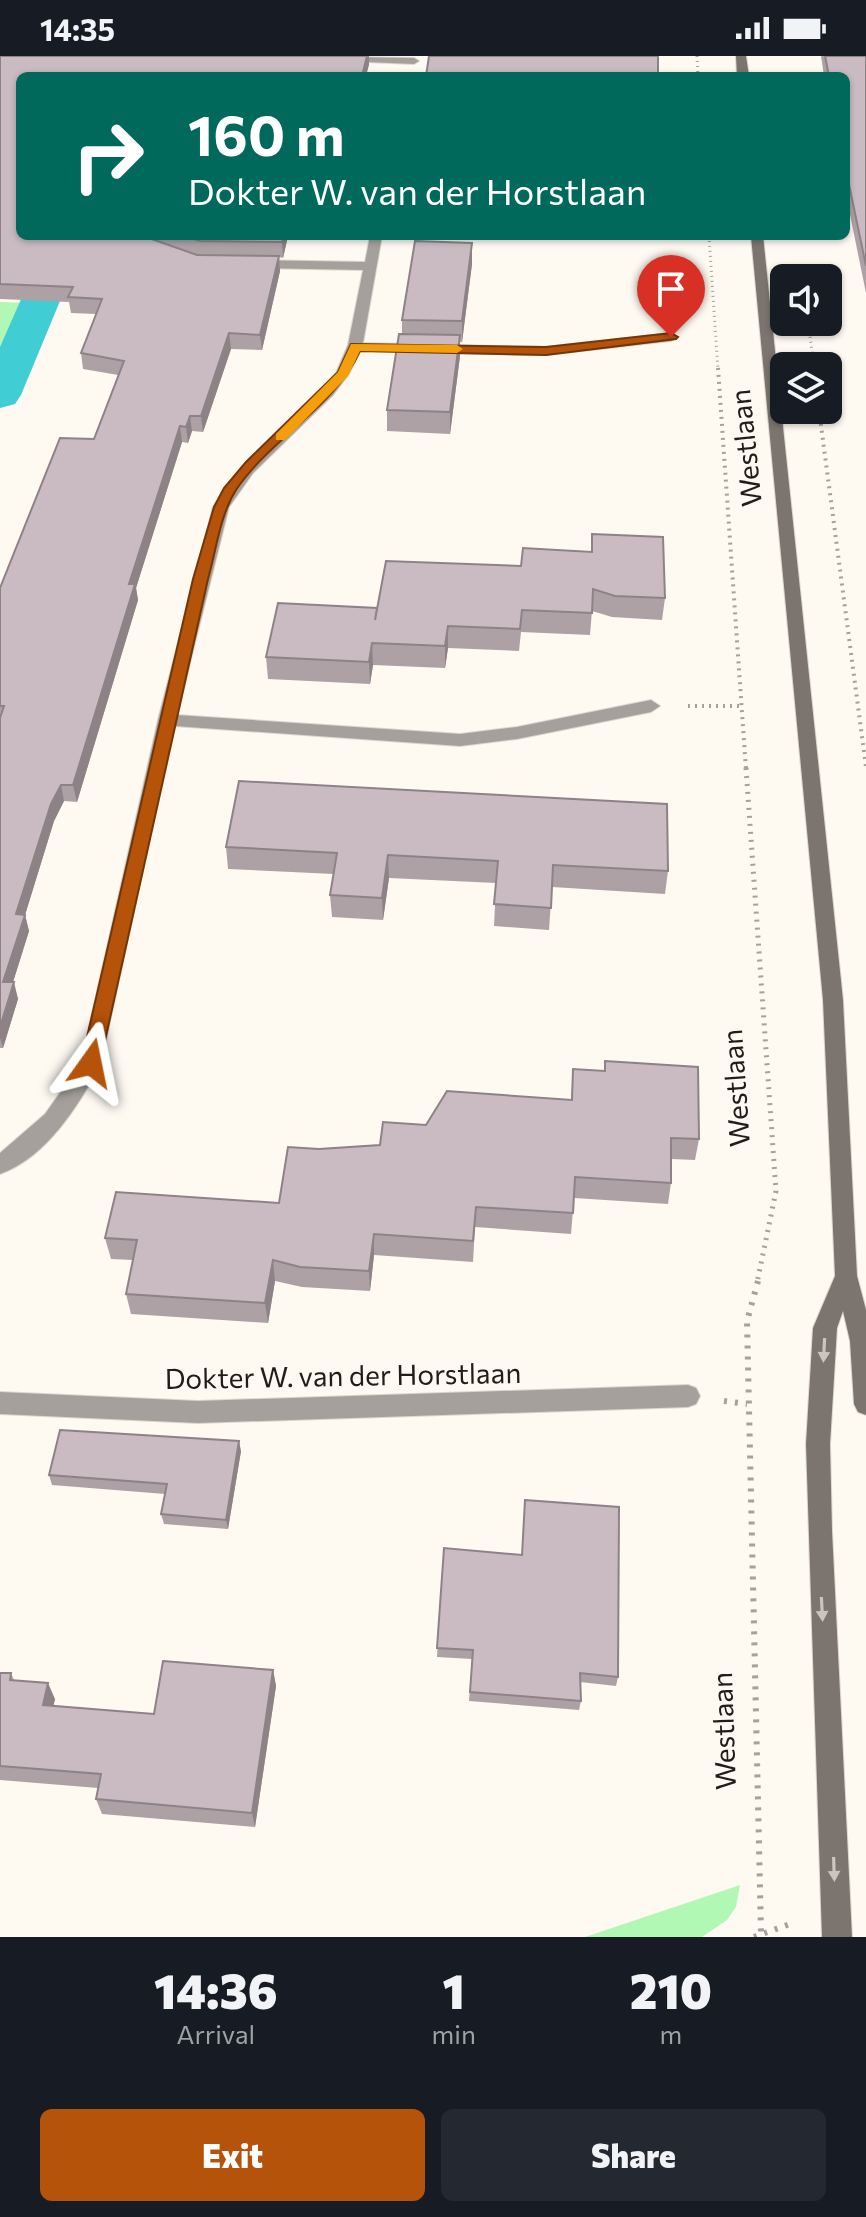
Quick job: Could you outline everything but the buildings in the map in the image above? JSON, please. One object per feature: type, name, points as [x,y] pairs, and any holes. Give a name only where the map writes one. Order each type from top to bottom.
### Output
[{"type":"main road","name":"Westlaan","points":[[757,240],[833,1000],[846,1276],[862,1341],[866,1404]]},
{"type":"main road","name":"Westlaan","points":[[837,1937],[818,1444],[825,1328],[846,1276]]},
{"type":"street","points":[[294,56],[415,58]]},
{"type":"street","points":[[0,1165],[25,1149],[63,1109],[77,1092],[91,1063],[167,720],[221,507],[231,488],[251,464],[343,374],[355,347],[375,240]]},
{"type":"street","points":[[231,264],[369,266]]},
{"type":"street","points":[[355,347],[546,351],[671,337]]},
{"type":"street","points":[[167,720],[460,740],[517,733],[651,706]]},
{"type":"street","name":"Dokter W. van der Horstlaan","points":[[0,1403],[198,1412],[688,1396]]},
{"type":"path","name":"Westlaan","points":[[709,240],[776,1191],[765,1253],[747,1321],[757,1935]]},
{"type":"path","points":[[821,424],[866,767]]},
{"type":"path","points":[[651,706],[740,706]]},
{"type":"green space","points":[[0,302],[31,303],[0,371]]},
{"type":"green space","points":[[740,1885],[736,1907],[727,1920],[702,1937],[585,1937]]},
{"type":"waterway","points":[[0,395],[66,240]]},
{"type":"slow traffic","points":[[280,437],[343,374],[355,347],[457,349]]},
{"type":"route","points":[[91,1063],[200,579],[221,507],[231,488],[251,464],[318,402],[343,374],[355,347],[546,351],[671,337]]}]
